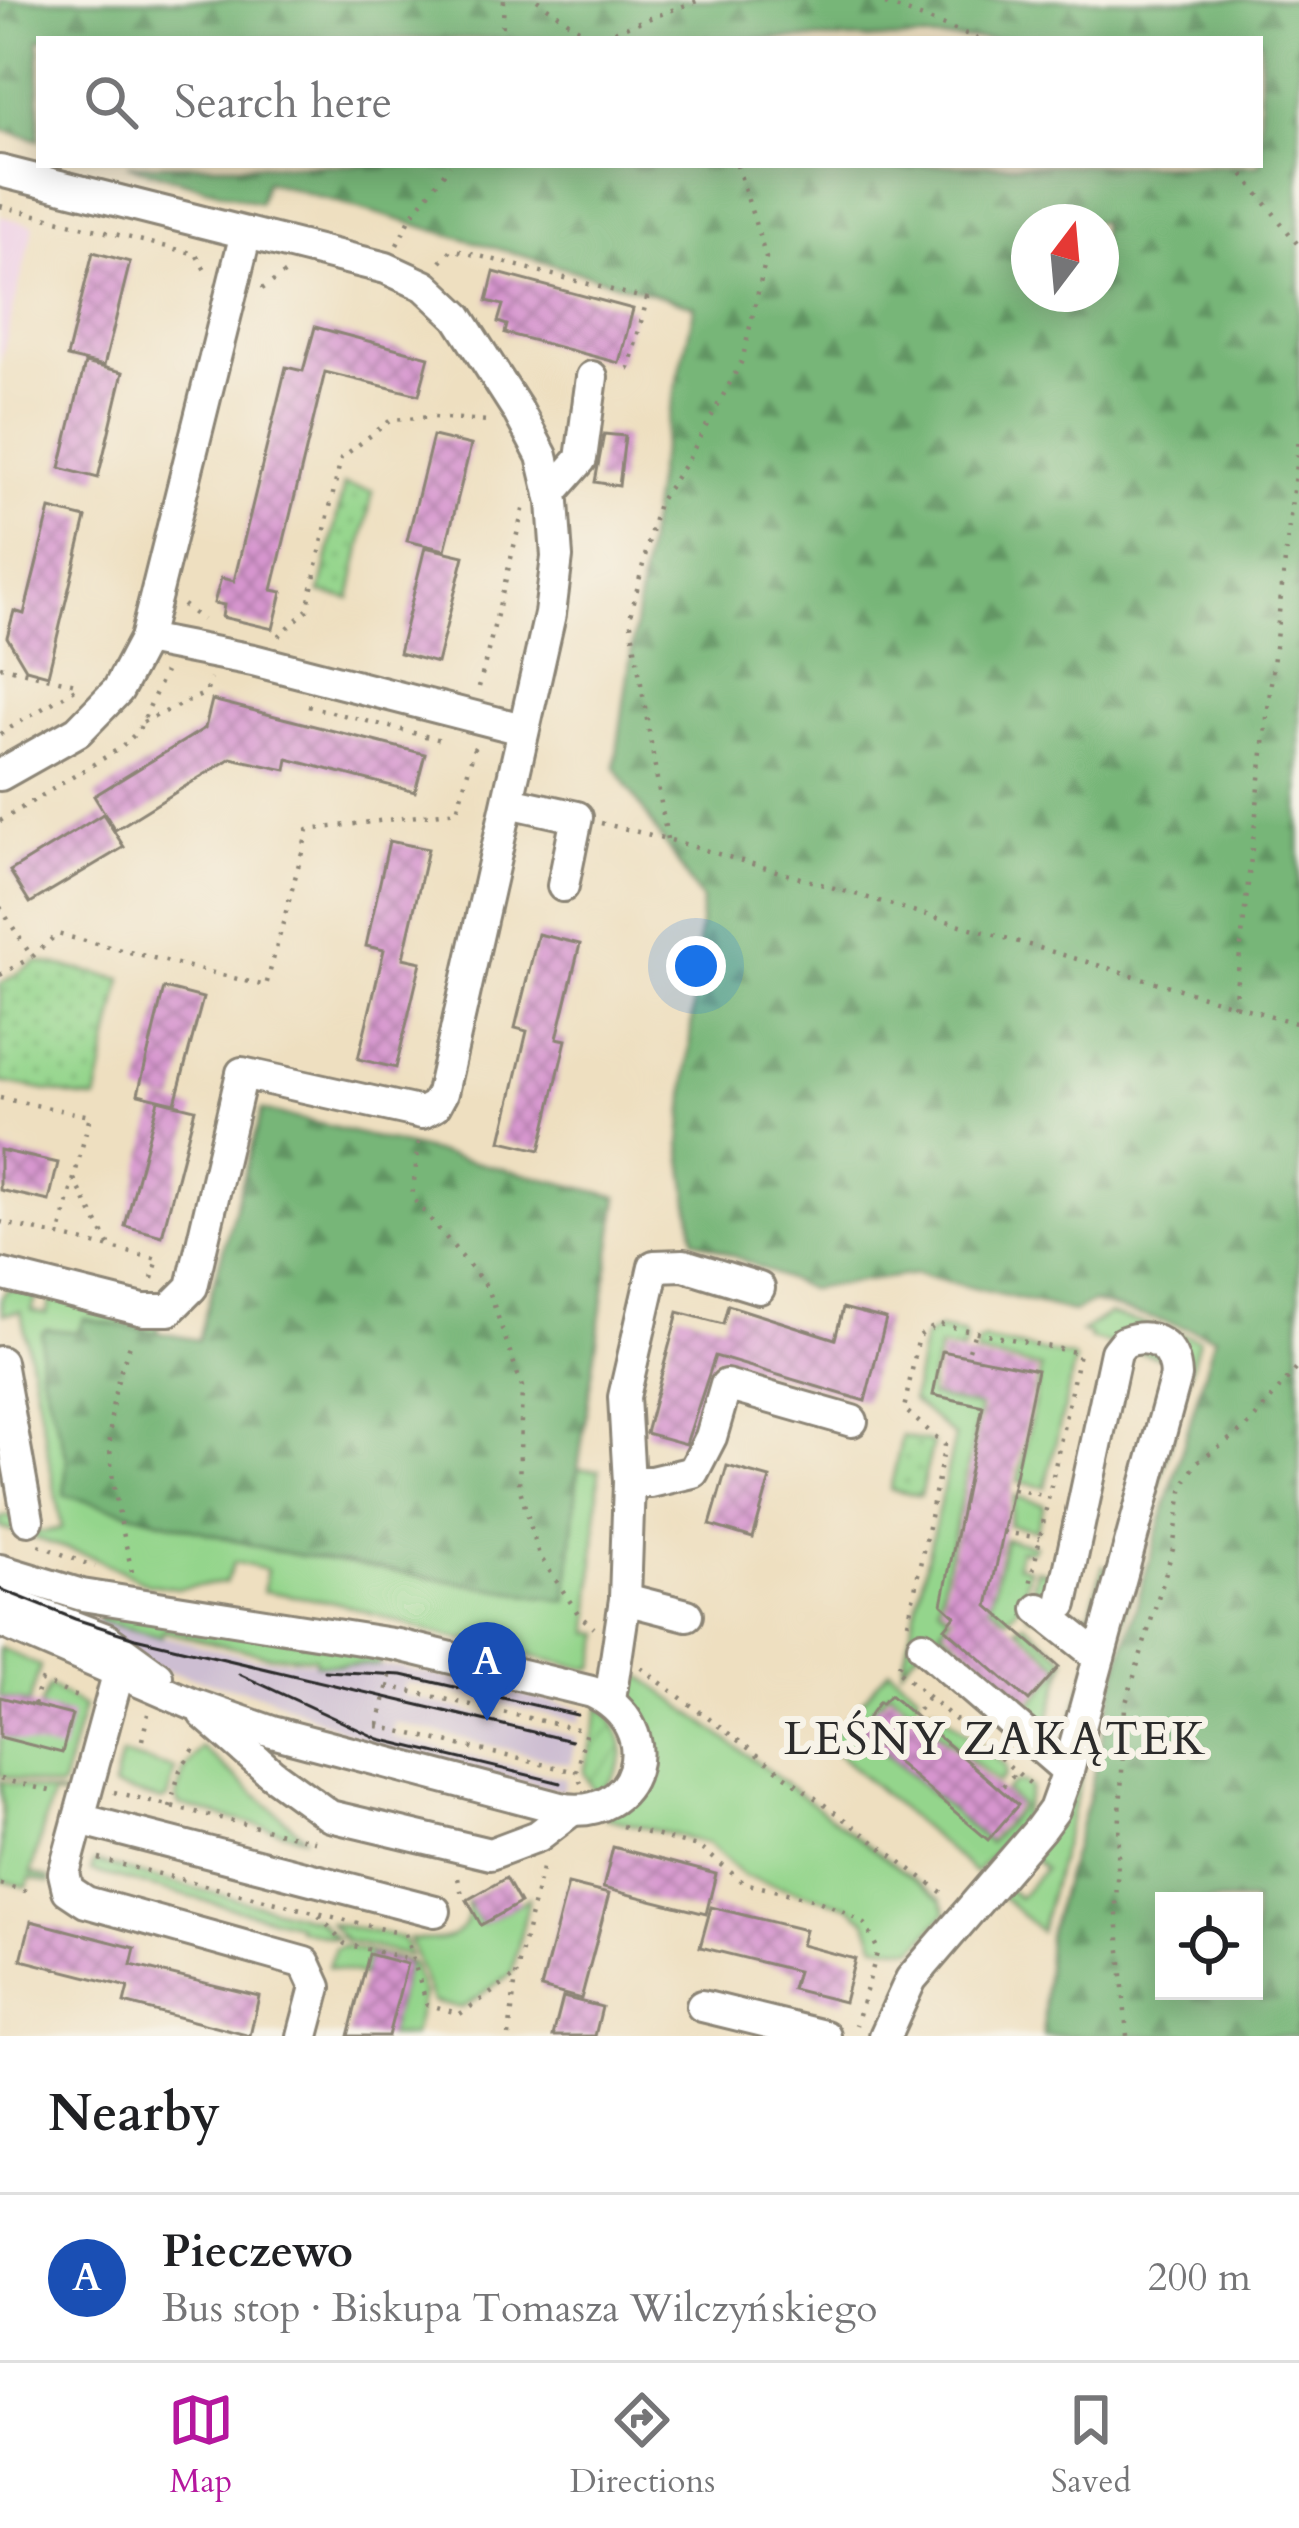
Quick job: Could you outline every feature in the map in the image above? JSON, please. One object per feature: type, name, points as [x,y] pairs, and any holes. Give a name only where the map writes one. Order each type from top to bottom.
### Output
[{"type":"street","points":[[0,171],[386,268],[425,286],[458,316],[542,456],[540,491],[557,557],[550,614],[442,1093],[435,1106],[422,1113],[242,1073],[192,1287],[170,1310],[143,1310],[0,1274]]},
{"type":"street","points":[[0,775],[78,731],[118,690],[145,639],[175,599],[246,232]]},
{"type":"street","points":[[540,491],[581,459],[607,375]]},
{"type":"street","points":[[145,639],[253,660],[522,729]]},
{"type":"street","points":[[508,802],[577,817],[563,886]]},
{"type":"street","points":[[600,1708],[616,1662],[625,1599],[629,1482],[624,1397],[654,1266],[684,1265],[759,1288]]},
{"type":"street","points":[[885,2036],[911,1979],[1054,1810],[1068,1771],[1099,1658],[1176,1376],[1175,1361],[1166,1346],[1133,1338],[1116,1352],[1047,1557],[1050,1607],[1099,1658]]},
{"type":"street","points":[[0,1362],[28,1520]]},
{"type":"street","points":[[629,1482],[693,1472],[711,1437],[726,1385],[852,1421]]},
{"type":"street","points":[[0,1574],[97,1598],[398,1646],[592,1692],[600,1708],[632,1726],[637,1759],[629,1780],[606,1803],[580,1804],[350,1754],[192,1704],[0,1622]]},
{"type":"street","points":[[0,1598],[122,1648],[271,1773],[330,1816],[490,1854],[538,1836],[580,1804]]},
{"type":"street","points":[[625,1599],[687,1615]]},
{"type":"street","points":[[909,1651],[1068,1771]]},
{"type":"street","points":[[119,1671],[64,1873],[73,1896],[305,1963],[316,1988],[303,2036]]},
{"type":"street","points":[[81,1809],[435,1910]]},
{"type":"street","points":[[702,2006],[825,2036]]},
{"type":"path","points":[[502,36],[504,0]]},
{"type":"path","points":[[537,0],[588,36]]},
{"type":"path","points":[[600,36],[700,0]]},
{"type":"path","points":[[874,0],[972,36]]},
{"type":"path","points":[[386,268],[411,217],[448,168]]},
{"type":"path","points":[[668,839],[630,618],[658,503],[686,463],[742,361],[766,258],[738,168]]},
{"type":"path","points":[[1237,168],[1299,246]]},
{"type":"path","points":[[0,206],[196,254],[207,274],[263,289],[295,267]]},
{"type":"path","points":[[441,262],[452,249],[647,299],[629,368],[607,375]]},
{"type":"path","points":[[253,660],[307,610],[341,458],[391,420],[500,421],[517,409]]},
{"type":"path","points":[[1234,1006],[1299,438]]},
{"type":"path","points":[[477,694],[540,491]]},
{"type":"path","points":[[175,599],[215,631]]},
{"type":"path","points":[[0,666],[80,685]]},
{"type":"path","points":[[143,722],[206,693],[213,672]]},
{"type":"path","points":[[0,734],[92,675]]},
{"type":"path","points":[[0,974],[32,957],[57,934],[266,986],[308,830],[457,811],[475,749],[308,707],[308,697]]},
{"type":"path","points":[[577,817],[668,839],[1299,1024]]},
{"type":"path","points":[[0,907],[32,957]]},
{"type":"path","points":[[0,1098],[90,1116],[58,1237]]},
{"type":"path","points":[[422,1113],[412,1197],[488,1288],[522,1387],[519,1486],[539,1556],[580,1615],[601,1634]]},
{"type":"path","points":[[74,1179],[111,1249]]},
{"type":"path","points":[[0,1222],[158,1259],[119,1365],[109,1442],[111,1492],[135,1586]]},
{"type":"path","points":[[1037,1790],[896,1669],[909,1651],[945,1445],[904,1409],[919,1336],[938,1324],[1079,1353]]},
{"type":"path","points":[[969,1350],[975,1332]]},
{"type":"path","points":[[1127,2036],[1116,1902],[1125,1706],[1173,1549],[1183,1485],[1198,1461],[1247,1427],[1299,1366]]},
{"type":"path","points":[[926,1472],[939,1474]]},
{"type":"path","points":[[1013,1489],[1048,1496]]},
{"type":"path","points":[[1003,1532],[1047,1557]]},
{"type":"path","points":[[616,1662],[649,1673],[968,1912]]},
{"type":"path","points":[[393,1666],[377,1726],[576,1772]]},
{"type":"path","points":[[34,1706],[42,1677],[89,1703],[87,1712]]},
{"type":"path","points":[[387,1686],[586,1731]]},
{"type":"path","points":[[918,1709],[928,1697]]},
{"type":"path","points":[[142,1740],[150,1702]]},
{"type":"path","points":[[580,1804],[576,1772],[586,1731],[600,1708]]},
{"type":"path","points":[[170,1807],[180,1770],[201,1738]]},
{"type":"path","points":[[1004,1786],[1016,1772]]},
{"type":"path","points":[[0,1779],[81,1809]]},
{"type":"path","points":[[605,1822],[701,1848],[744,1883],[816,1900],[865,1924],[878,1950],[853,2036]]},
{"type":"path","points":[[509,2036],[516,1976],[546,1855]]},
{"type":"path","points":[[0,1884],[26,1891]]},
{"type":"path","points":[[319,1916],[345,1944],[414,1960]]},
{"type":"path","points":[[405,1934],[427,2004],[460,2014],[516,1976]]},
{"type":"shaded area","points":[[0,216],[34,225],[0,364]]},
{"type":"shaded area","points":[[52,1604],[99,1621],[253,1658],[400,1667],[583,1709],[580,1722],[405,1682],[401,1695],[576,1737],[570,1764],[395,1722],[392,1729],[392,1737],[566,1779],[563,1791],[379,1747],[268,1696],[142,1665]]},
{"type":"green space","points":[[0,0],[1299,0],[1299,2036],[1043,2036],[1048,1936],[1088,1800],[1117,1672],[1215,1336],[1094,1302],[1073,1312],[915,1274],[809,1289],[694,1239],[681,1144],[702,901],[615,767],[657,470],[695,306],[266,181],[259,203],[137,168],[1263,168],[1263,36],[36,36],[36,139],[0,129]]},
{"type":"green space","points":[[344,485],[373,491],[350,599],[320,593]]},
{"type":"green space","points":[[37,961],[122,979],[96,1100],[0,1082],[0,984]]},
{"type":"green space","points":[[262,1110],[618,1197],[578,1469],[567,1601],[275,1551],[64,1495],[67,1457],[40,1369],[42,1333],[46,1329],[77,1332],[84,1319],[198,1340]]},
{"type":"green space","points":[[8,1289],[38,1291],[32,1310],[46,1314],[52,1295],[159,1322],[156,1333],[85,1319],[77,1332],[47,1329],[42,1333],[40,1370],[67,1457],[65,1495],[275,1551],[567,1601],[578,1469],[599,1470],[590,1632],[602,1634],[594,1667],[437,1634],[339,1603],[263,1591],[267,1570],[234,1562],[225,1583],[178,1588],[148,1584],[93,1557],[0,1527],[0,1517],[11,1515],[33,1530],[62,1528],[21,1311],[3,1314],[1,1298]]},
{"type":"green space","points":[[1109,1314],[1199,1339],[1040,1932],[998,1893],[1004,1886],[1019,1898],[1044,1869],[1029,1855],[1185,1364],[1090,1339],[1090,1334],[1081,1332]]},
{"type":"green space","points":[[938,1329],[963,1334],[966,1340],[963,1352],[940,1347],[930,1396],[980,1407],[939,1605],[951,1616],[941,1629],[1030,1705],[1062,1667],[1017,1627],[1025,1623],[1066,1659],[1043,1739],[929,1639],[902,1668],[955,1437],[912,1400],[924,1338]]},
{"type":"green space","points":[[984,1340],[1075,1361],[1045,1487],[1018,1482],[1041,1368],[976,1354],[978,1343]]},
{"type":"green space","points":[[902,1436],[933,1443],[920,1496],[890,1490]]},
{"type":"green space","points":[[1015,1496],[1044,1505],[1036,1530],[1009,1525]]},
{"type":"green space","points":[[1005,1539],[1035,1545],[1032,1551],[1020,1550],[1017,1565],[1029,1568],[1022,1603],[1007,1619],[990,1605]]},
{"type":"green space","points":[[1103,1566],[1109,1569],[1092,1636],[1027,1614],[1036,1569],[1053,1574],[1058,1584],[1055,1606],[1089,1614]]},
{"type":"green space","points":[[102,1608],[381,1653],[379,1665],[316,1664],[315,1658],[266,1655],[163,1631],[161,1637],[99,1621]]},
{"type":"green space","points":[[0,1648],[40,1666],[29,1704],[0,1697]]},
{"type":"green space","points":[[889,1669],[918,1692],[918,1701],[911,1709],[889,1691],[857,1729],[989,1843],[1021,1806],[1006,1791],[1023,1782],[1031,1788],[1021,1822],[975,1873],[826,1744]]},
{"type":"green space","points":[[626,1670],[644,1678],[941,1900],[946,1912],[914,1949],[876,1944],[866,1920],[848,1906],[744,1876],[708,1843],[606,1818],[647,1734],[627,1685]]},
{"type":"green space","points":[[49,1686],[84,1707],[58,1789],[0,1775],[0,1737],[40,1707]]},
{"type":"green space","points":[[600,1705],[617,1729],[623,1752],[616,1773],[596,1795],[584,1772]]},
{"type":"green space","points":[[928,1708],[937,1708],[1005,1766],[998,1783],[920,1718]]},
{"type":"green space","points":[[201,1747],[306,1838],[179,1805],[176,1799],[184,1771]]},
{"type":"green space","points":[[121,1755],[175,1769],[168,1798],[162,1801],[113,1787]]},
{"type":"green space","points":[[0,1781],[72,1798],[52,1795],[31,1873],[50,1879],[49,1883],[30,1878],[27,1887],[0,1880]]},
{"type":"green space","points":[[94,1862],[318,1920],[337,1939],[91,1871]]},
{"type":"green space","points":[[529,1898],[512,1973],[461,2008],[432,2001],[409,1939],[443,1939],[460,1931],[468,1913],[467,1900],[481,1924]]},
{"type":"green space","points":[[330,1923],[403,1938],[409,1956],[346,1941]]},
{"type":"green space","points":[[343,1946],[412,1963],[423,1994],[413,2036],[388,2036],[407,1964],[370,1954],[363,1976],[328,1967],[335,1948]]},
{"type":"building","points":[[93,252],[130,262],[104,366],[67,357]]},
{"type":"building","points":[[494,272],[633,309],[619,363],[505,333],[507,325],[498,322],[503,305],[487,301]]},
{"type":"building","points":[[315,327],[429,357],[419,395],[325,372],[272,590],[282,592],[273,629],[222,617],[224,605],[214,603],[221,578],[234,581],[286,367],[303,371]]},
{"type":"building","points":[[85,363],[123,372],[98,478],[60,468]]},
{"type":"building","points":[[604,434],[625,436],[619,486],[595,482]]},
{"type":"building","points":[[433,436],[471,445],[445,550],[407,541]]},
{"type":"building","points":[[50,509],[86,518],[48,675],[26,669],[7,637],[14,611],[24,614]]},
{"type":"building","points":[[425,547],[464,556],[437,663],[399,653]]},
{"type":"building","points":[[212,700],[425,754],[415,792],[288,759],[286,770],[231,758],[115,830],[94,796],[205,728]]},
{"type":"building","points":[[103,814],[124,847],[30,903],[10,871]]},
{"type":"building","points":[[389,841],[428,849],[403,958],[421,962],[396,1068],[358,1059],[384,950],[366,946]]},
{"type":"building","points":[[538,934],[580,944],[557,1038],[566,1040],[540,1150],[501,1141],[527,1031],[515,1028]]},
{"type":"building","points":[[164,988],[203,998],[175,1103],[138,1094]]},
{"type":"building","points":[[158,1100],[195,1109],[162,1236],[125,1226]]},
{"type":"building","points":[[0,1150],[58,1163],[49,1201],[0,1190]]},
{"type":"building","points":[[728,1305],[835,1339],[843,1308],[886,1319],[865,1401],[715,1356],[686,1444],[646,1433],[678,1312],[723,1324]]},
{"type":"building","points":[[942,1351],[1037,1370],[988,1606],[1059,1667],[1029,1701],[945,1628],[955,1616],[942,1604],[983,1406],[933,1395]]},
{"type":"building","points":[[727,1466],[770,1478],[753,1538],[710,1525]]},
{"type":"building","points":[[890,1695],[1018,1805],[988,1840],[859,1730]]},
{"type":"building","points":[[0,1697],[72,1715],[62,1753],[0,1737]]},
{"type":"building","points":[[613,1847],[716,1874],[706,1914],[603,1888]]},
{"type":"building","points":[[506,1878],[520,1903],[481,1925],[467,1900]]},
{"type":"building","points":[[568,1884],[609,1894],[581,1999],[541,1988]]},
{"type":"building","points":[[711,1907],[805,1930],[801,1945],[855,1959],[844,2002],[792,1989],[797,1971],[700,1947]]},
{"type":"building","points":[[31,1921],[135,1948],[131,1965],[259,1996],[250,2036],[124,2003],[128,1987],[21,1960]]},
{"type":"building","points":[[369,1954],[407,1964],[388,2036],[348,2036]]},
{"type":"building","points":[[563,1997],[602,2007],[595,2036],[553,2036]]},
{"type":"tram line","points":[[0,1589],[135,1638],[571,1741]]},
{"type":"tram line","points":[[324,1671],[402,1675],[577,1715]]},
{"type":"tram line","points":[[239,1674],[379,1739],[561,1783]]},
{"type":"place","name":"Pieczewo","points":[[487,1721]]},
{"type":"district","name":"LEŚNY ZAKĄTEK","points":[[996,1739]]}]
